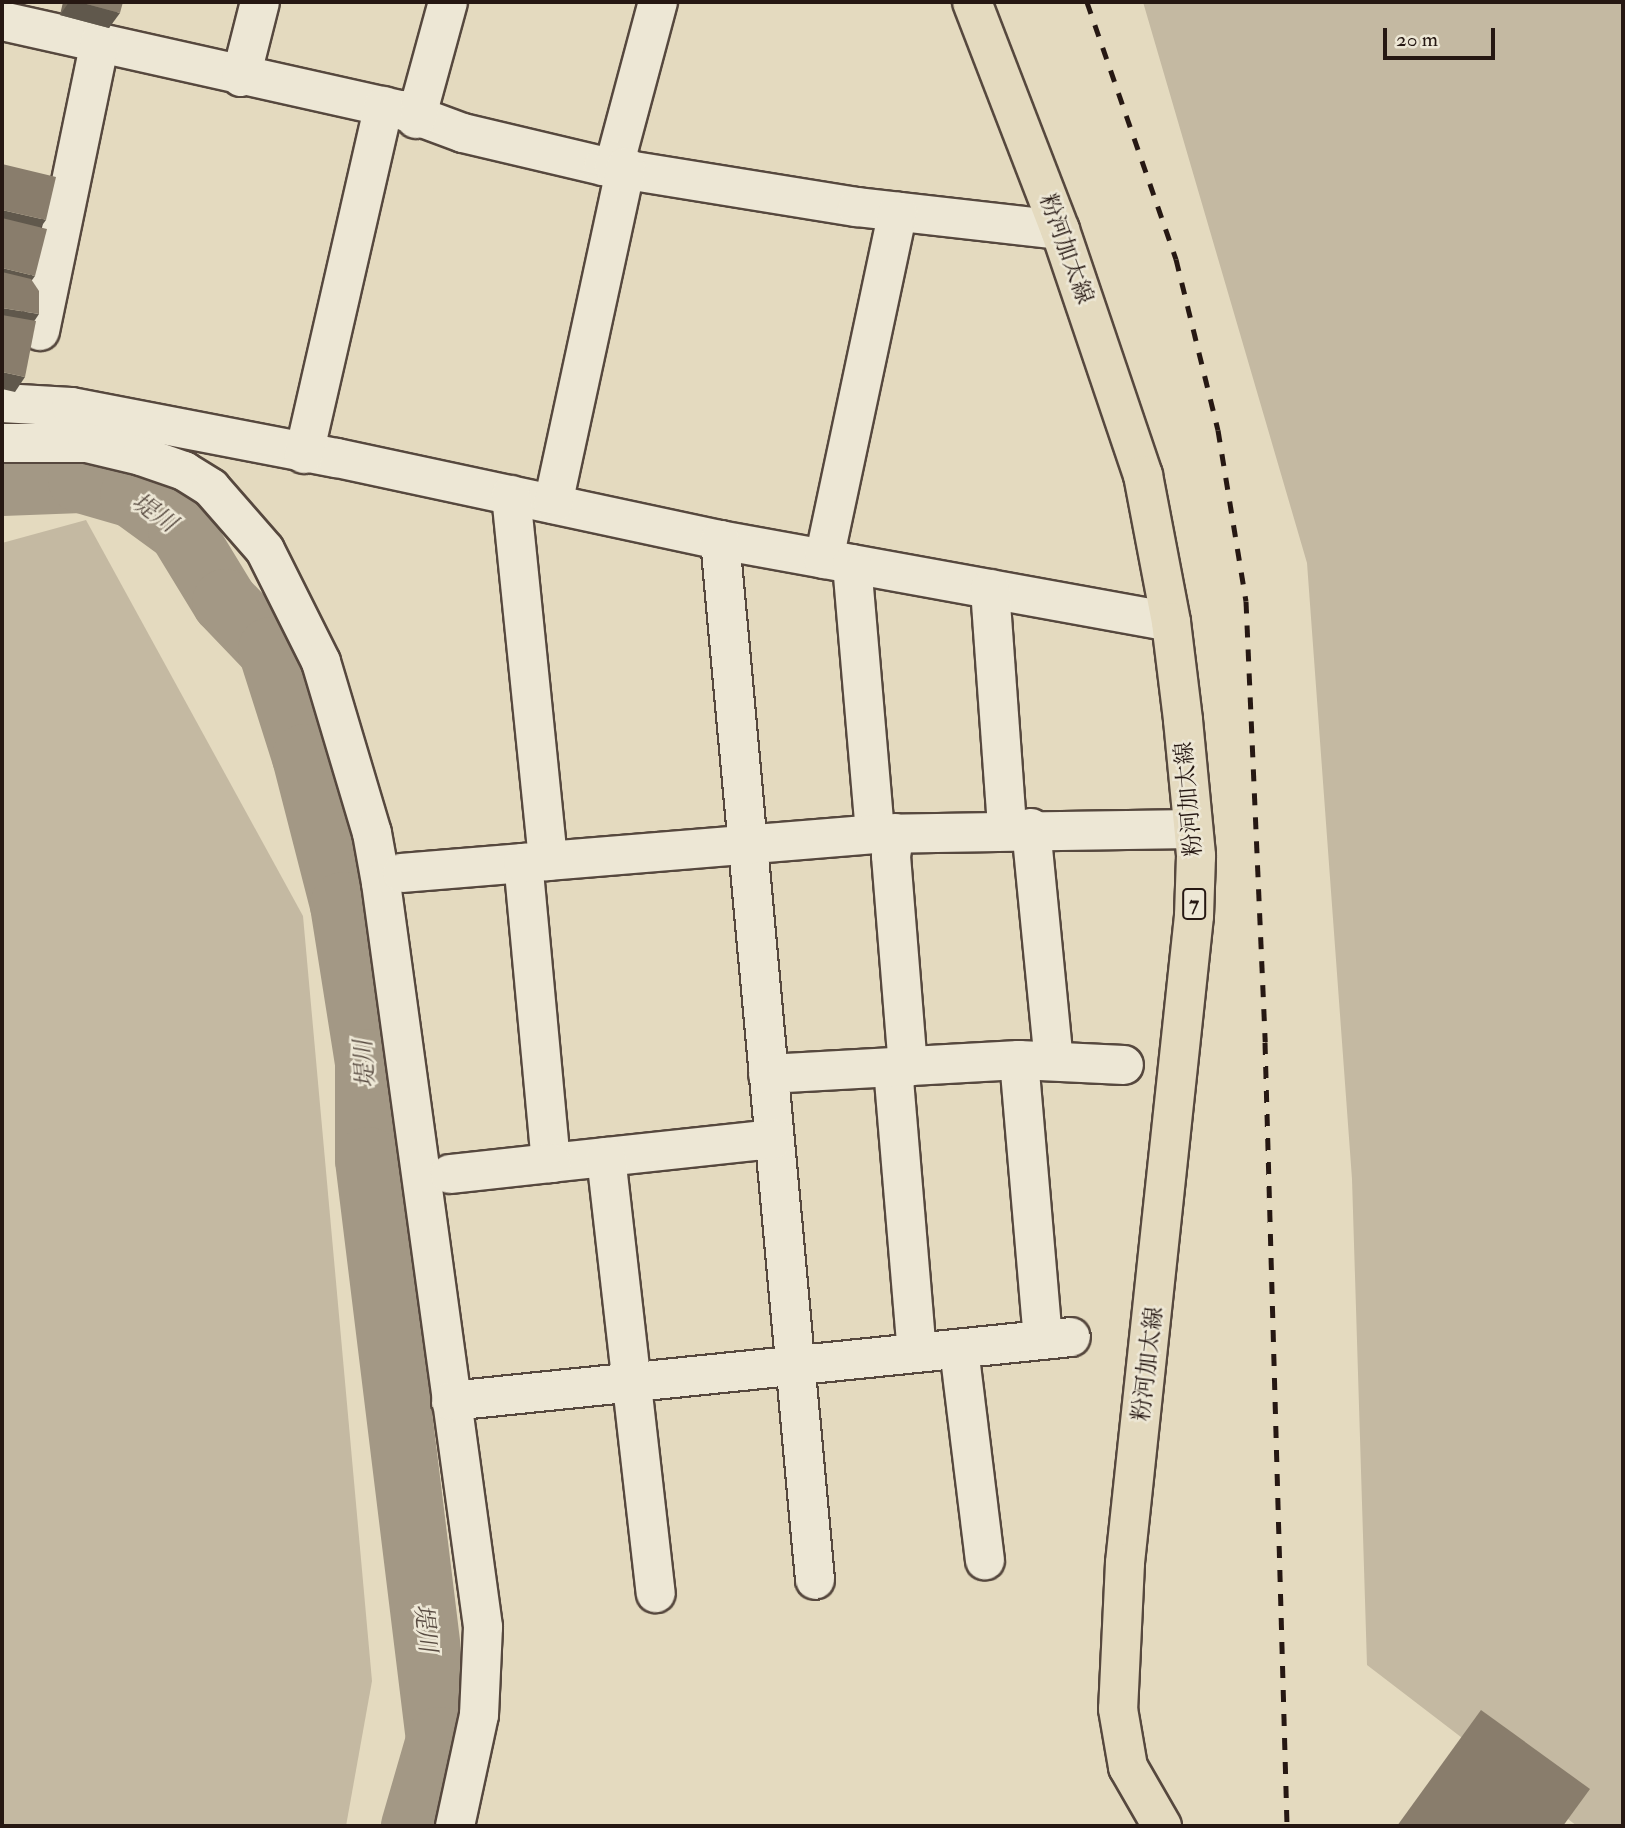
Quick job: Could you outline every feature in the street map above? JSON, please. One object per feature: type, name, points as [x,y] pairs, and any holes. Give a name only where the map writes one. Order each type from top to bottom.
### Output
[{"type":"main road","name":"粉河加太線","points":[[972,2],[1060,230],[1143,475],[1171,622],[1193,829],[1194,916],[1125,1563],[1118,1709],[1128,1767],[1161,1826]]},
{"type":"street","points":[[241,77],[260,2]]},
{"type":"street","points":[[304,454],[400,113],[448,2]]},
{"type":"street","points":[[553,504],[654,3]]},
{"type":"street","points":[[2,21],[620,167],[898,212],[1060,230]]},
{"type":"street","points":[[40,331],[100,42]]},
{"type":"street","points":[[898,212],[838,562],[891,856],[917,1352]]},
{"type":"street","points":[[2,402],[71,407],[511,495],[720,540],[1171,622]]},
{"type":"street","points":[[2,443],[86,443],[184,471],[236,512],[287,586],[321,662],[372,833],[484,1627],[479,1715],[455,1826]]},
{"type":"street","points":[[511,495],[536,862],[551,1163]]},
{"type":"street","points":[[720,540],[815,1580]]},
{"type":"street","points":[[452,1401],[1057,1338],[1019,829],[990,589]]},
{"type":"street","points":[[402,873],[748,841],[885,833],[1019,829],[1193,829]]},
{"type":"street","points":[[768,1074],[1036,1060],[1124,1065]]},
{"type":"street","points":[[450,1174],[774,1139]]},
{"type":"street","points":[[606,1157],[656,1593]]},
{"type":"street","points":[[959,1349],[985,1560]]},
{"type":"shaded area","points":[[1143,2],[1623,2],[1623,1826],[1577,1826],[1367,1665],[1352,1179],[1307,563]]},
{"type":"shaded area","points":[[86,520],[303,916],[372,1681],[346,1826],[2,1826],[2,543]]},
{"type":"building","points":[[79,2],[123,2],[120,13]]},
{"type":"building","points":[[2,164],[56,177],[46,220],[2,210]]},
{"type":"building","points":[[2,218],[47,229],[35,276],[2,268]]},
{"type":"building","points":[[2,272],[31,279],[39,291],[39,314],[2,308]]},
{"type":"building","points":[[2,315],[36,321],[25,377],[2,372]]},
{"type":"building","points":[[1481,1710],[1590,1789],[1563,1826],[1397,1826]]},
{"type":"waterway","name":"堤川","points":[[2,483],[81,480],[133,495],[181,530],[225,602],[271,650],[305,757],[343,905],[368,1062],[368,1160],[439,1740],[414,1826]]},
{"type":"railway","points":[[1087,2],[1176,259],[1218,430],[1246,601],[1265,1042],[1287,1826]]}]
